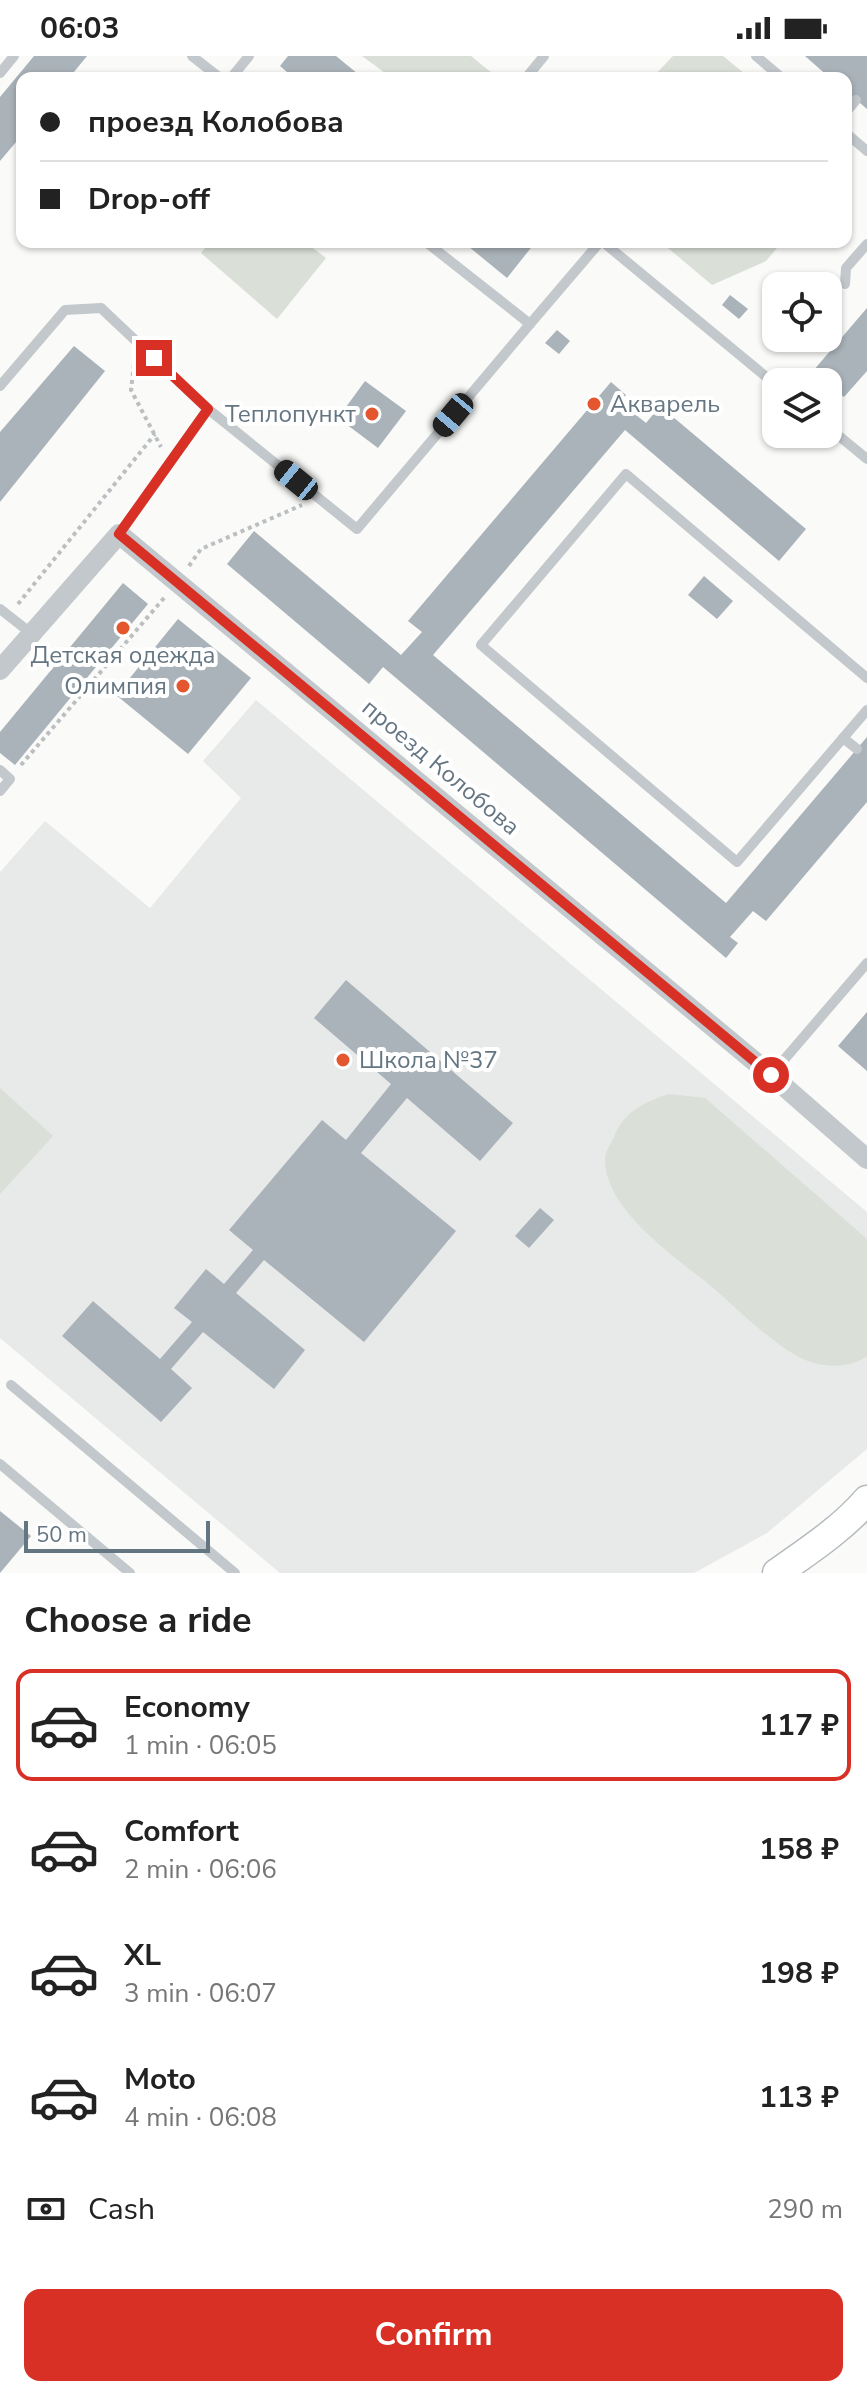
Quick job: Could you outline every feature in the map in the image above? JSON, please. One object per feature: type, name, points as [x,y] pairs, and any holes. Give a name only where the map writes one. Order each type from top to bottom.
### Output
[{"type":"street","name":"проезд Колобова","points":[[119,534],[771,1075],[867,1159]]},
{"type":"street","points":[[0,670],[119,534]]},
{"type":"street","points":[[777,1573],[867,1500]]},
{"type":"lane","points":[[0,73],[14,56]]},
{"type":"lane","points":[[192,56],[212,72]]},
{"type":"lane","points":[[236,72],[249,56]]},
{"type":"lane","points":[[531,72],[544,56]]},
{"type":"lane","points":[[756,56],[775,72]]},
{"type":"lane","points":[[852,105],[856,100]]},
{"type":"lane","points":[[845,284],[846,268],[867,244]]},
{"type":"lane","points":[[434,248],[530,324]]},
{"type":"lane","points":[[0,386],[65,310],[101,308],[208,409],[357,529],[597,248]]},
{"type":"lane","points":[[609,248],[762,373]]},
{"type":"lane","points":[[119,534],[208,409]]},
{"type":"lane","points":[[842,438],[867,459]]},
{"type":"lane","points":[[867,678],[626,474],[481,645],[737,862],[867,710]]},
{"type":"lane","points":[[4,613],[32,634]]},
{"type":"lane","points":[[843,738],[857,749]]},
{"type":"lane","points":[[0,770],[10,779],[0,791]]},
{"type":"lane","points":[[771,1075],[867,963]]},
{"type":"lane","points":[[11,1385],[235,1573]]},
{"type":"lane","points":[[0,1464],[130,1573]]},
{"type":"path","points":[[136,341],[131,390],[170,463]]},
{"type":"path","points":[[4,613],[155,434]]},
{"type":"path","points":[[10,779],[177,582],[201,549],[318,498]]},
{"type":"shaded area","points":[[362,56],[471,56],[491,72],[384,72]]},
{"type":"shaded area","points":[[673,56],[723,56],[743,72],[658,72]]},
{"type":"shaded area","points":[[205,248],[313,248],[326,258],[277,319],[201,253]]},
{"type":"shaded area","points":[[668,248],[777,248],[766,261],[712,285]]},
{"type":"shaded area","name":"Школа №37","points":[[256,700],[867,1212],[867,1449],[767,1533],[694,1573],[280,1573],[0,1338],[0,872],[45,821],[150,908],[241,798],[203,761]]},
{"type":"shaded area","points":[[0,1088],[53,1136],[0,1194]]},
{"type":"shaded area","points":[[669,1094],[705,1098],[867,1239],[867,1356],[844,1365],[827,1365],[792,1353],[662,1247],[629,1214],[608,1178],[606,1153],[629,1114]]},
{"type":"building","points":[[34,56],[87,56],[74,72],[21,72]]},
{"type":"building","points":[[288,56],[336,56],[356,72],[287,72],[280,66]]},
{"type":"building","points":[[805,56],[867,56],[867,109],[852,96],[852,72],[823,72]]},
{"type":"building","points":[[16,78],[16,142],[0,161],[0,97]]},
{"type":"building","points":[[470,248],[531,248],[507,278]]},
{"type":"building","points":[[730,295],[748,309],[739,319],[722,305]]},
{"type":"building","points":[[867,308],[867,371],[844,397],[842,368],[816,368],[829,352],[842,352],[842,337]]},
{"type":"building","points":[[557,330],[570,341],[559,354],[545,343]]},
{"type":"building","points":[[74,346],[105,371],[0,502],[0,432]]},
{"type":"building","name":"Теплопункт","points":[[365,381],[406,411],[378,448],[338,418]]},
{"type":"building","points":[[611,382],[626,395],[620,402],[646,423],[660,406],[806,529],[779,561],[625,430],[433,655],[726,903],[867,737],[867,802],[766,921],[753,911],[730,937],[738,943],[726,958],[383,667],[369,684],[227,564],[254,531],[401,655],[422,632],[408,621]]},
{"type":"building","points":[[704,576],[733,601],[717,619],[688,595]]},
{"type":"building","points":[[123,583],[148,604],[15,765],[0,753],[0,732]]},
{"type":"building","name":"Олимпия","points":[[178,619],[251,678],[188,754],[116,695]]},
{"type":"building","points":[[346,980],[513,1123],[480,1161],[407,1098],[361,1153],[456,1231],[364,1342],[264,1260],[236,1293],[305,1350],[274,1389],[203,1332],[171,1369],[192,1388],[161,1422],[62,1336],[93,1301],[160,1359],[192,1322],[174,1308],[206,1269],[224,1284],[253,1250],[229,1230],[322,1120],[346,1140],[391,1084],[314,1018]]},
{"type":"building","points":[[867,1012],[867,1071],[838,1046]]},
{"type":"building","points":[[540,1208],[554,1220],[529,1248],[515,1236]]},
{"type":"building","points":[[0,1511],[31,1536],[0,1573]]},
{"type":"place","name":"Акварель","points":[[594,404]]},
{"type":"place","name":"Теплопункт","points":[[372,414]]},
{"type":"place","name":"Детская одежда","points":[[123,628]]},
{"type":"place","name":"Олимпия","points":[[183,686]]},
{"type":"place","name":"Школа №37","points":[[343,1060]]},
{"type":"route","points":[[154,358],[208,409],[119,534],[771,1075]]}]
